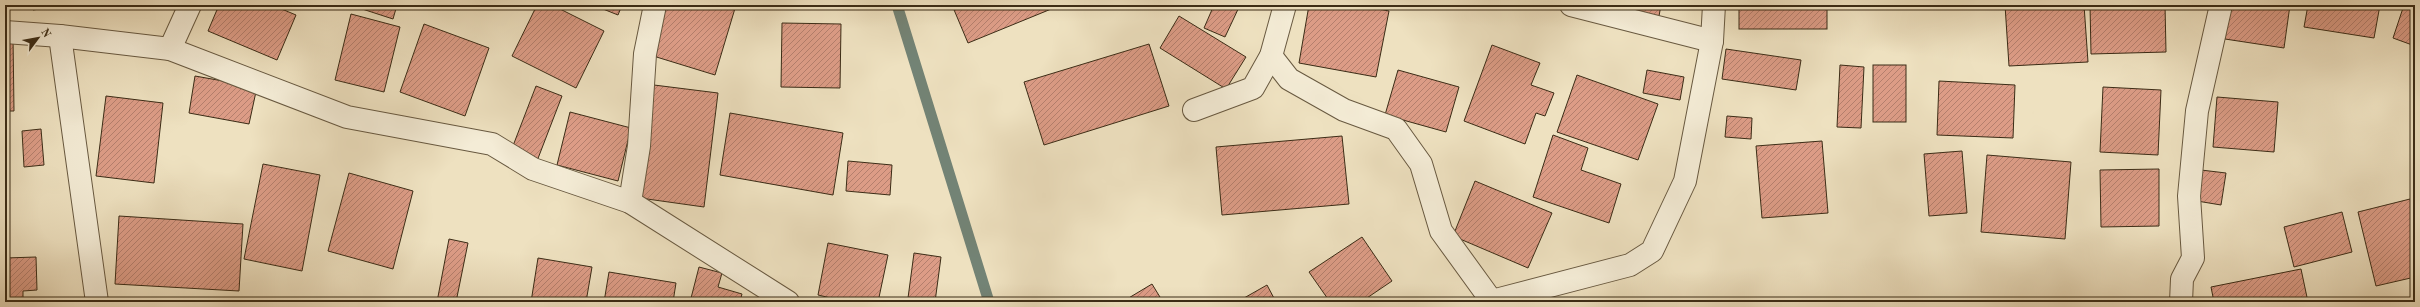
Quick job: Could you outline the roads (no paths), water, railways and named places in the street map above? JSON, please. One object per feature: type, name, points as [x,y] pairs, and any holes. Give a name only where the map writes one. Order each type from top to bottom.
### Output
[{"type":"street","points":[[170,49],[190,5]]},
{"type":"street","points":[[630,202],[639,146],[645,54],[655,5]]},
{"type":"street","points":[[1194,110],[1253,88],[1271,56],[1285,5]]},
{"type":"street","points":[[1571,5],[1712,41]]},
{"type":"street","points":[[1271,56],[1289,79],[1344,110],[1396,129],[1421,164],[1440,231],[1490,301],[1630,265],[1652,251],[1685,181],[1712,41],[1714,5]]},
{"type":"street","points":[[2181,302],[2182,279],[2193,258],[2189,196],[2197,111],[2221,5]]},
{"type":"street","points":[[5,32],[60,36],[170,49],[347,117],[492,144],[533,169],[630,202],[788,302]]},
{"type":"street","points":[[60,36],[97,302]]},
{"type":"waterway","points":[[897,5],[989,302]]}]
